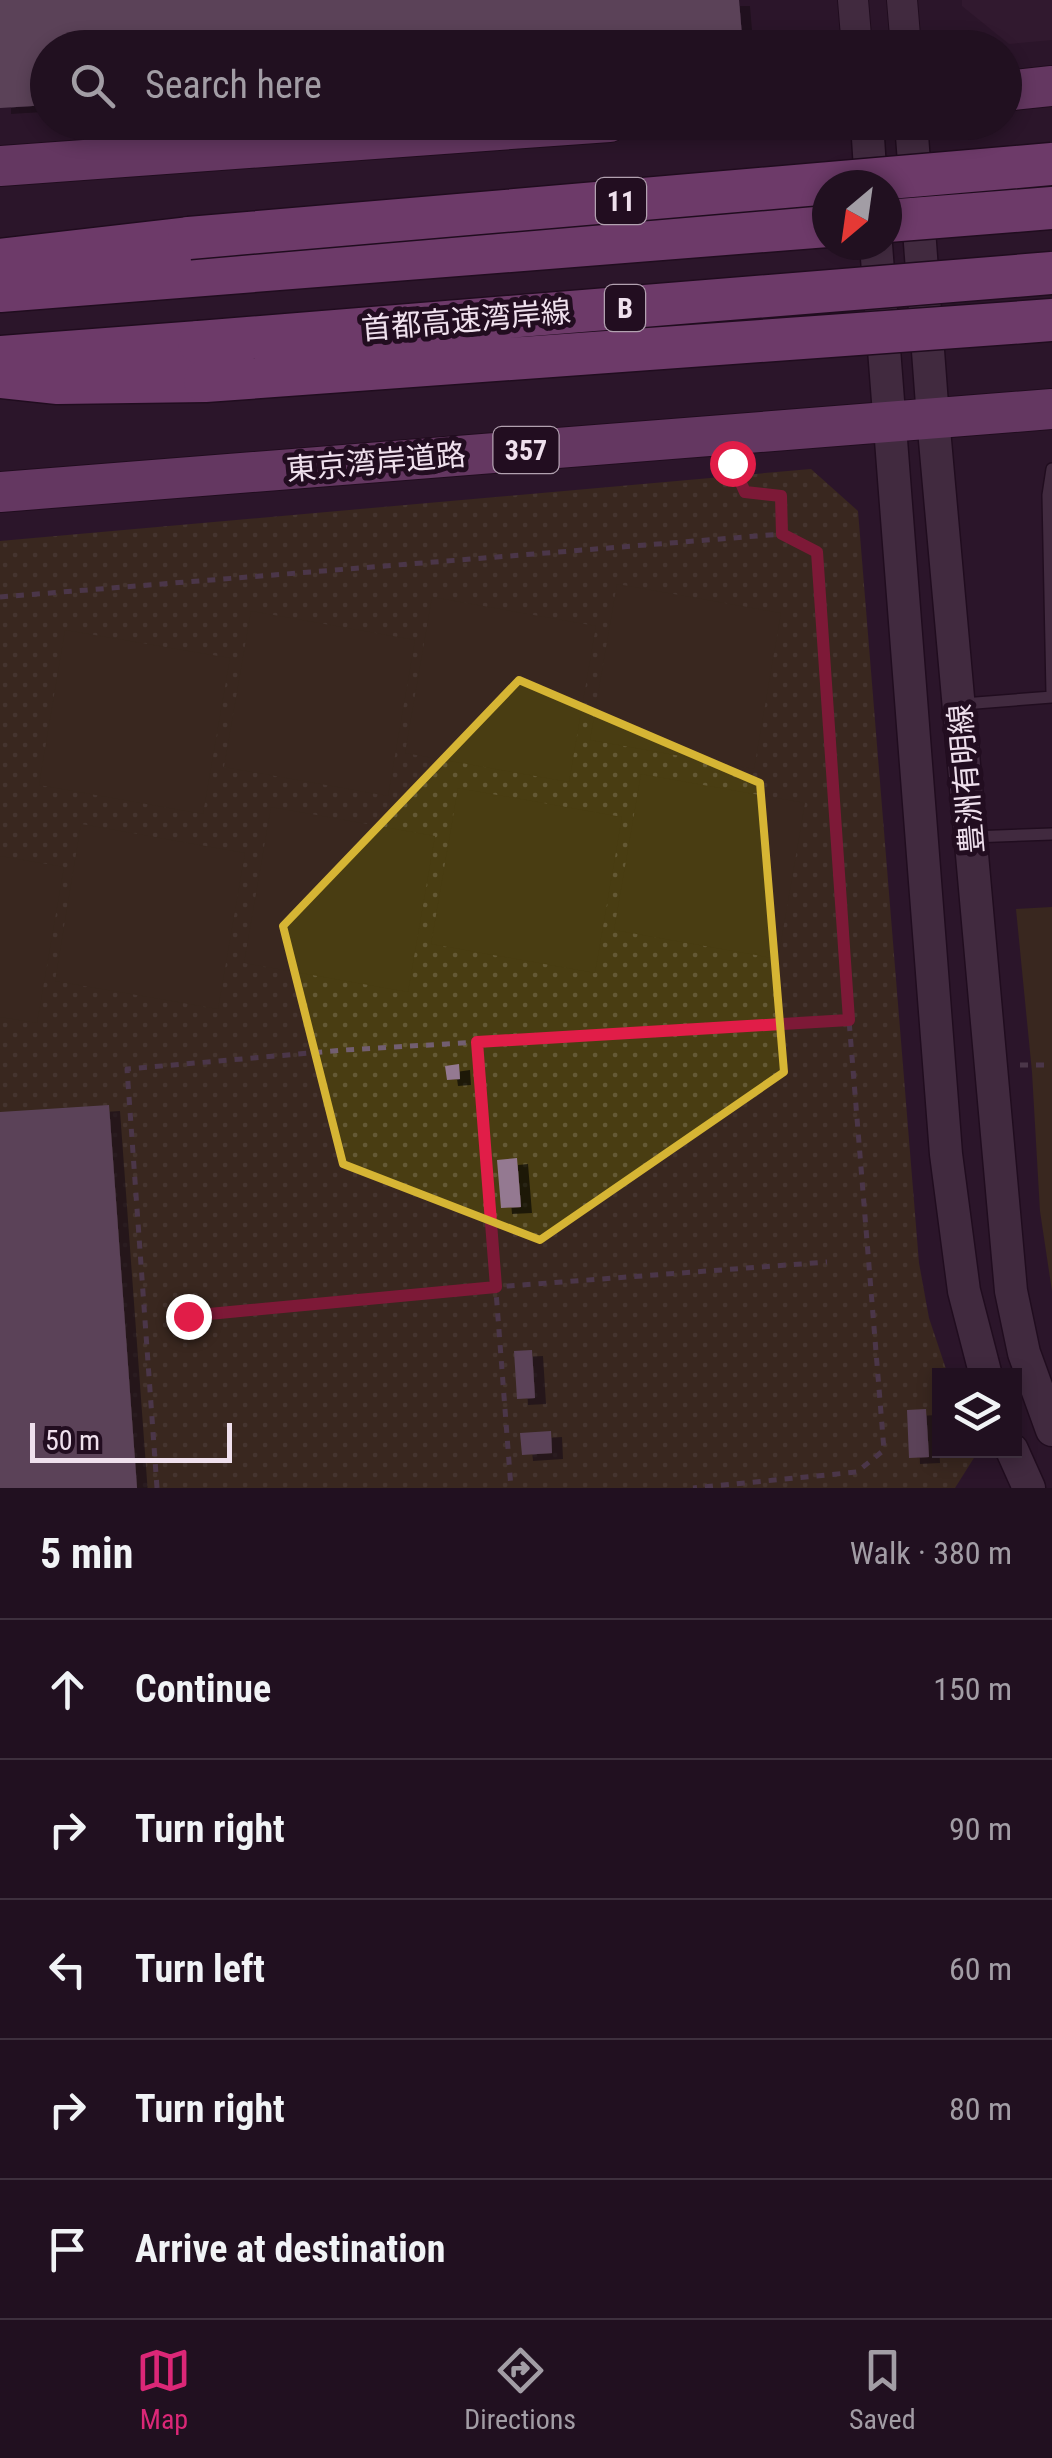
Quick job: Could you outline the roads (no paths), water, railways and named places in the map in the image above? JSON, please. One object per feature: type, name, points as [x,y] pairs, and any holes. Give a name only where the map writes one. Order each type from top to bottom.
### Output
[{"type":"highway","points":[[1022,89],[1052,86]]},
{"type":"highway","points":[[0,166],[360,140]]},
{"type":"highway","name":"11","points":[[0,260],[191,257],[1052,164]]},
{"type":"highway","points":[[902,220],[1052,208]]},
{"type":"highway","name":"B","points":[[0,291],[191,257],[812,227]]},
{"type":"highway","name":"首都高速湾岸線","points":[[0,357],[202,362],[1052,274]]},
{"type":"highway","points":[[0,377],[58,383],[202,362],[1052,320]]},
{"type":"highway","name":"東京湾岸道路","points":[[0,492],[1052,409]]},
{"type":"main road","points":[[868,140],[871,170]]},
{"type":"main road","name":"豊洲有明線","points":[[912,140],[933,418],[1012,1291],[1024,1353],[1052,1430]]},
{"type":"main road","name":"豊洲有明線","points":[[877,260],[946,1154],[964,1291],[984,1368]]},
{"type":"main road","points":[[1016,1458],[1029,1488]]},
{"type":"street","points":[[854,0],[856,30]]},
{"type":"street","points":[[902,0],[904,30]]},
{"type":"lane","points":[[959,704],[1052,695],[1048,495],[1052,469]]},
{"type":"lane","points":[[971,837],[1052,834]]}]
